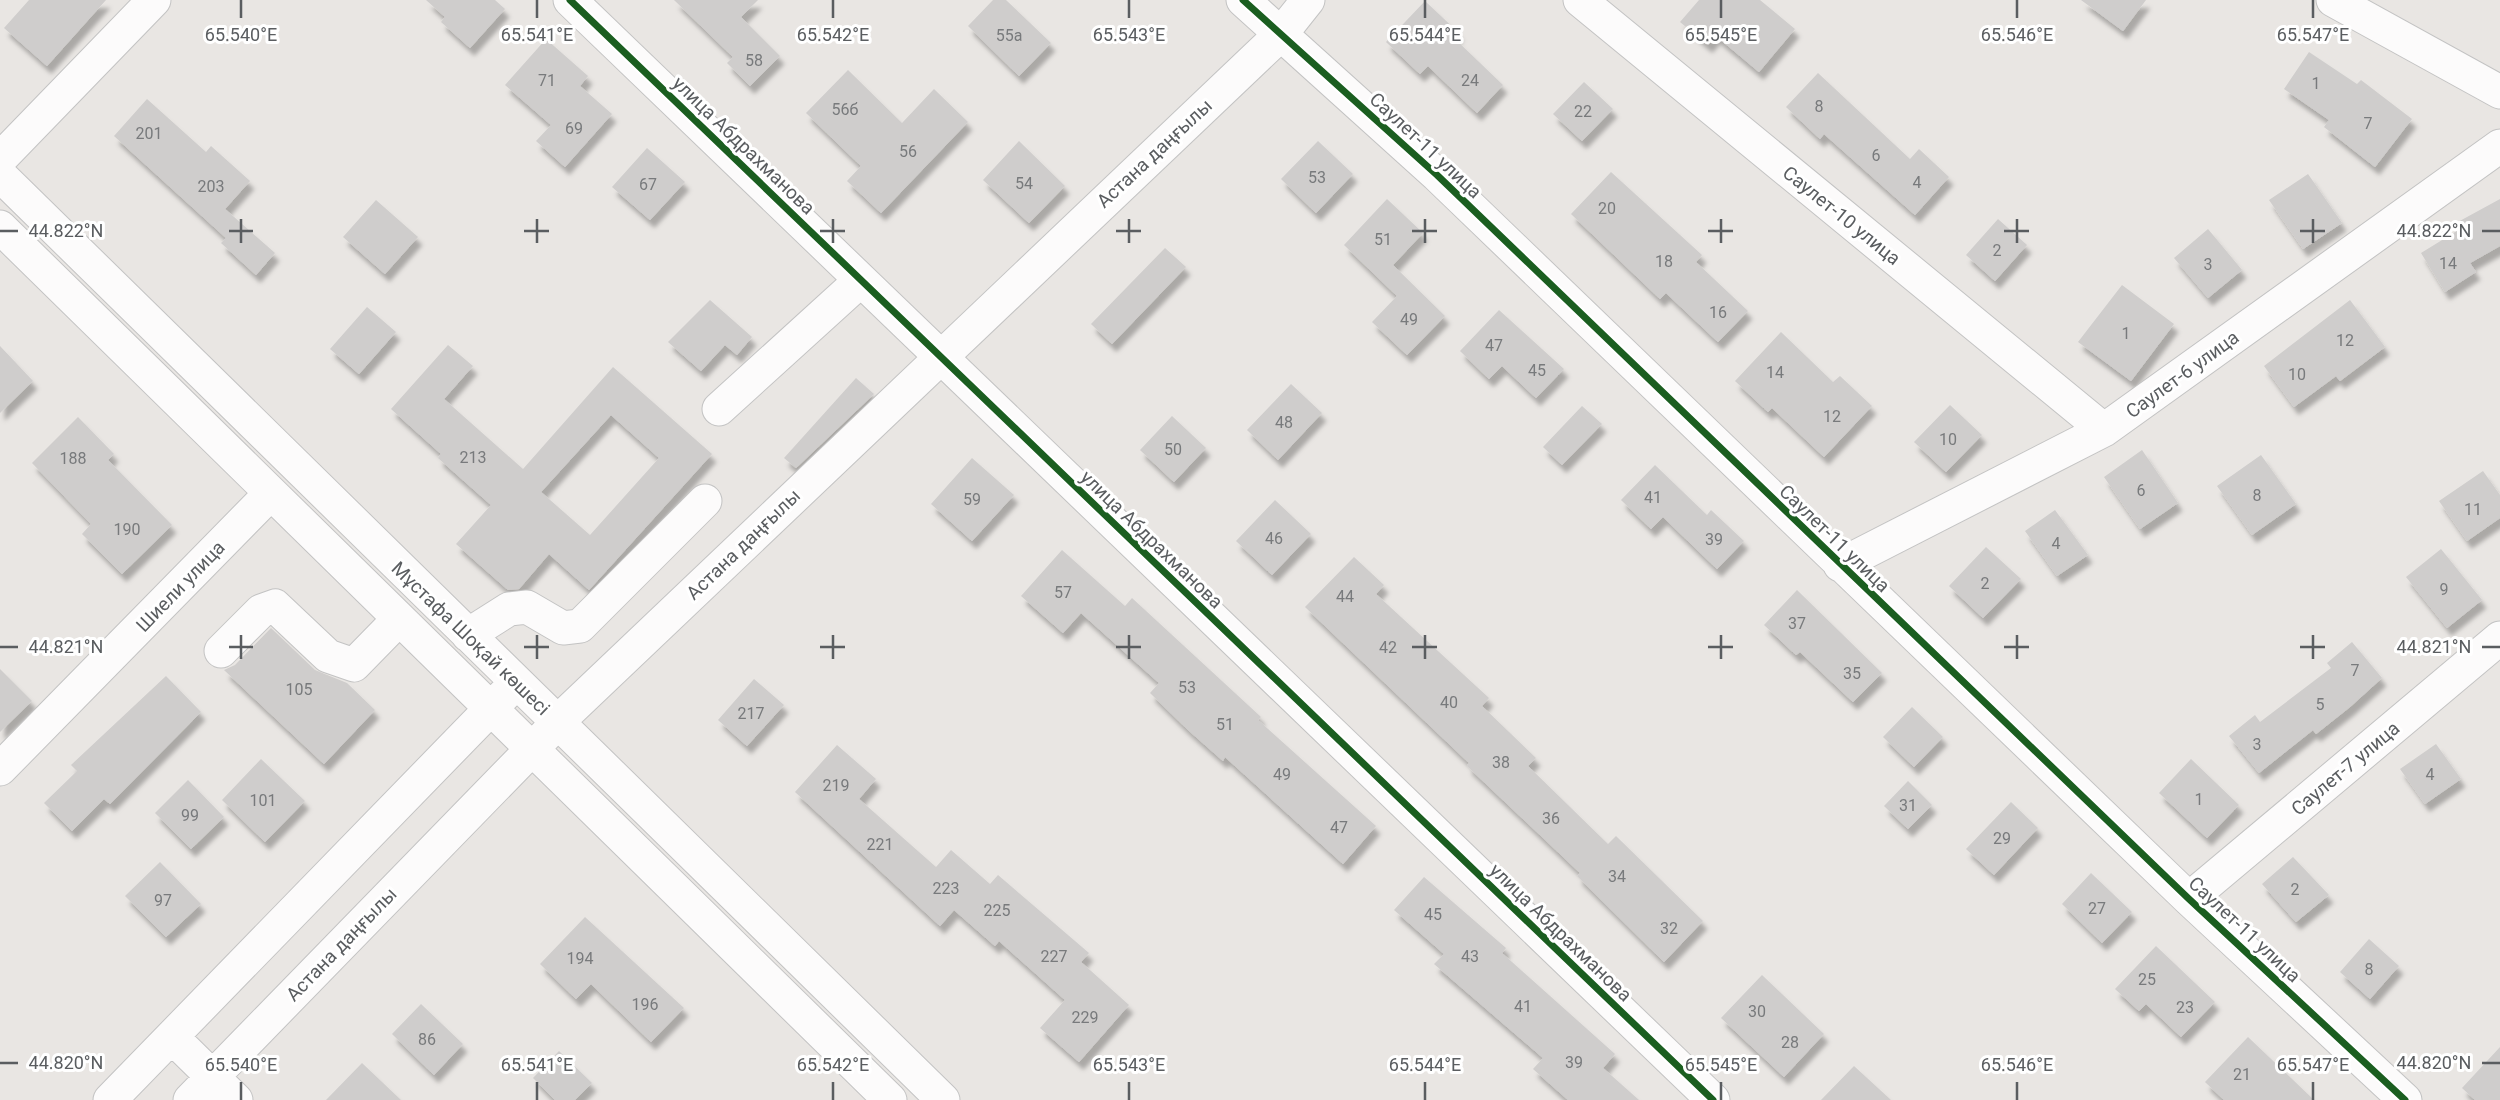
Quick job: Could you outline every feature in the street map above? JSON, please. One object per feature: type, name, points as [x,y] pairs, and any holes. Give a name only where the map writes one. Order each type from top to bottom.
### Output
[{"type":"street","points":[[0,159],[154,0]]},
{"type":"street","name":"улица Абдрахманова","points":[[570,0],[1713,1100]]},
{"type":"street","name":"Саулет-11 улица","points":[[1243,0],[1437,175],[2189,899],[2404,1100]]},
{"type":"street","name":"Астана даңғылы","points":[[201,1089],[557,722],[939,356],[1281,34],[1308,0]]},
{"type":"street","name":"Саулет-10 улица","points":[[1580,0],[2104,430]]},
{"type":"street","points":[[2333,0],[2500,92]]},
{"type":"street","name":"Саулет-6 улица","points":[[1840,565],[2104,430],[2500,146]]},
{"type":"street","name":"Мұстафа Шоқай көшесі","points":[[0,175],[943,1100]]},
{"type":"street","name":"Мұстафа Шоқай көшесі","points":[[0,227],[890,1100]]},
{"type":"street","points":[[719,409],[861,280]]},
{"type":"street","name":"Шиели улица","points":[[0,769],[271,493]]},
{"type":"street","points":[[468,635],[509,609],[527,607],[563,628],[580,626],[705,501]]},
{"type":"street","points":[[221,651],[261,611],[275,606],[328,656],[354,665],[398,620]]},
{"type":"street","name":"Саулет-7 улица","points":[[2189,899],[2500,638]]},
{"type":"street","points":[[110,1100],[517,682]]},
{"type":"street","points":[[172,1037],[201,1089],[236,1100]]},
{"type":"building","points":[[29,0],[106,0],[47,66],[4,28]]},
{"type":"building","points":[[426,0],[495,0],[505,9],[470,48],[441,22],[445,17]]},
{"type":"building","points":[[674,0],[758,0],[741,17],[780,56],[750,86],[727,63],[733,57]]},
{"type":"building","points":[[993,0],[1006,0],[1051,43],[1019,76],[968,26]]},
{"type":"building","points":[[1699,0],[1760,0],[1795,29],[1759,72],[1716,36],[1708,45],[1680,22]]},
{"type":"building","points":[[2081,0],[2146,0],[2123,31]]},
{"type":"building","points":[[1425,1],[1459,33],[1454,38],[1503,85],[1477,113],[1428,66],[1420,74],[1386,42]]},
{"type":"building","points":[[546,39],[588,76],[580,86],[612,114],[565,167],[536,141],[551,125],[505,85]]},
{"type":"building","points":[[2309,52],[2357,84],[2361,80],[2412,119],[2375,167],[2324,127],[2329,120],[2284,89]]},
{"type":"building","points":[[848,70],[902,123],[934,89],[968,122],[881,213],[847,181],[861,166],[806,113]]},
{"type":"building","points":[[1818,73],[1910,159],[1919,149],[1949,177],[1915,215],[1824,134],[1820,139],[1786,107]]},
{"type":"building","points":[[1584,82],[1613,109],[1582,141],[1553,114]]},
{"type":"building","points":[[147,99],[206,152],[211,146],[250,181],[225,209],[275,253],[256,275],[221,243],[226,238],[114,136]]},
{"type":"building","points":[[1019,141],[1065,186],[1029,223],[983,180]]},
{"type":"building","points":[[1318,141],[1353,174],[1316,213],[1281,179]]},
{"type":"building","points":[[647,148],[685,182],[650,220],[612,187]]},
{"type":"building","points":[[1611,172],[1702,255],[1696,262],[1748,311],[1718,342],[1666,293],[1660,299],[1571,214]]},
{"type":"building","points":[[2308,174],[2342,223],[2303,249],[2269,200]]},
{"type":"building","points":[[1387,199],[1423,233],[1393,265],[1445,316],[1407,355],[1372,322],[1397,296],[1344,245]]},
{"type":"building","points":[[2500,199],[2500,246],[2470,263],[2476,272],[2445,292],[2421,253],[2460,229],[2456,223]]},
{"type":"building","points":[[376,200],[418,237],[385,274],[343,237]]},
{"type":"building","points":[[1998,219],[2027,245],[1995,281],[1966,255]]},
{"type":"building","points":[[2208,229],[2242,270],[2208,298],[2174,258]]},
{"type":"building","points":[[1165,248],[1186,267],[1112,344],[1091,324]]},
{"type":"building","points":[[2122,285],[2174,324],[2131,381],[2078,342]]},
{"type":"building","points":[[710,300],[752,337],[737,355],[725,345],[701,371],[668,342]]},
{"type":"building","points":[[2350,300],[2385,347],[2340,381],[2336,376],[2294,407],[2264,366]]},
{"type":"building","points":[[367,307],[396,332],[359,374],[330,349]]},
{"type":"building","points":[[1499,310],[1564,369],[1536,398],[1502,366],[1489,379],[1460,351]]},
{"type":"building","points":[[1781,332],[1833,382],[1840,376],[1872,406],[1824,457],[1772,408],[1768,412],[1735,381]]},
{"type":"building","points":[[448,345],[473,366],[444,399],[523,469],[613,367],[712,454],[589,590],[549,554],[519,589],[508,590],[456,544],[491,505],[438,458],[441,454],[391,409]],"holes":[[[611,415],[659,458],[590,535],[541,492]]]},
{"type":"building","points":[[0,346],[33,381],[0,413]]},
{"type":"building","points":[[856,378],[874,394],[796,468],[784,458]]},
{"type":"building","points":[[1291,384],[1322,413],[1278,460],[1247,430]]},
{"type":"building","points":[[1950,405],[1982,435],[1946,472],[1914,442]]},
{"type":"building","points":[[1582,406],[1602,424],[1562,465],[1543,447]]},
{"type":"building","points":[[1172,416],[1206,448],[1174,482],[1140,450]]},
{"type":"building","points":[[78,417],[114,454],[108,460],[172,525],[122,574],[82,534],[91,524],[32,463]]},
{"type":"building","points":[[2142,450],[2178,503],[2140,529],[2104,477]]},
{"type":"building","points":[[2261,455],[2296,504],[2252,535],[2217,486]]},
{"type":"building","points":[[972,458],[1014,495],[972,541],[931,504]]},
{"type":"building","points":[[1655,465],[1707,515],[1711,510],[1744,541],[1717,569],[1663,517],[1651,529],[1621,500]]},
{"type":"building","points":[[2483,471],[2500,495],[2500,518],[2467,541],[2439,501]]},
{"type":"building","points":[[1275,500],[1311,534],[1272,575],[1236,541]]},
{"type":"building","points":[[2055,510],[2088,555],[2057,576],[2025,531]]},
{"type":"building","points":[[1986,547],[2021,579],[1983,618],[1949,586]]},
{"type":"building","points":[[2441,549],[2482,600],[2447,628],[2406,577]]},
{"type":"building","points":[[1062,550],[1125,606],[1132,598],[1261,717],[1258,720],[1376,826],[1343,864],[1225,757],[1223,761],[1188,730],[1150,693],[1159,683],[1081,613],[1063,633],[1021,596]]},
{"type":"building","points":[[1354,557],[1384,585],[1376,594],[1489,698],[1482,706],[1536,758],[1528,766],[1608,844],[1616,836],[1703,921],[1664,962],[1577,876],[1580,873],[1467,766],[1469,763],[1305,607]]},
{"type":"building","points":[[1797,590],[1882,673],[1853,702],[1800,652],[1796,655],[1764,625]]},
{"type":"building","points":[[271,628],[315,670],[347,683],[375,710],[324,764],[224,670],[235,665]]},
{"type":"building","points":[[2352,642],[2382,678],[2316,734],[2313,730],[2259,773],[2229,736],[2255,715],[2260,722],[2331,668],[2327,663]]},
{"type":"building","points":[[0,669],[32,701],[0,732]]},
{"type":"building","points":[[166,676],[201,712],[110,804],[104,799],[72,831],[44,803],[77,771],[71,765]]},
{"type":"building","points":[[754,679],[784,705],[747,746],[718,720]]},
{"type":"building","points":[[1912,707],[1943,737],[1914,767],[1883,737]]},
{"type":"building","points":[[2436,744],[2461,779],[2425,804],[2400,769]]},
{"type":"building","points":[[837,745],[876,779],[859,799],[936,867],[951,850],[990,884],[998,875],[1089,953],[1081,962],[1129,1005],[1079,1062],[1040,1028],[1065,1000],[999,941],[995,946],[954,910],[940,926],[795,792]]},
{"type":"building","points":[[261,759],[305,801],[265,842],[222,800]]},
{"type":"building","points":[[2191,759],[2239,805],[2207,838],[2159,793]]},
{"type":"building","points":[[188,780],[224,817],[191,849],[155,813]]},
{"type":"building","points":[[1908,781],[1932,805],[1908,829],[1884,806]]},
{"type":"building","points":[[2011,802],[2038,828],[1994,875],[1966,849]]},
{"type":"building","points":[[2293,857],[2329,895],[2296,922],[2262,884]]},
{"type":"building","points":[[160,862],[201,904],[166,937],[125,896]]},
{"type":"building","points":[[2091,873],[2132,912],[2102,943],[2062,904]]},
{"type":"building","points":[[1424,877],[1506,948],[1502,953],[1615,1054],[1603,1068],[1639,1100],[1568,1100],[1533,1069],[1543,1058],[1434,964],[1444,954],[1394,910]]},
{"type":"building","points":[[585,917],[684,1008],[651,1042],[591,984],[576,999],[540,964]]},
{"type":"building","points":[[2369,939],[2399,966],[2370,999],[2340,972]]},
{"type":"building","points":[[2156,946],[2215,1002],[2181,1037],[2146,1004],[2139,1011],[2115,989]]},
{"type":"building","points":[[1762,975],[1824,1034],[1784,1077],[1721,1018]]},
{"type":"building","points":[[421,1004],[463,1044],[434,1075],[392,1034]]},
{"type":"building","points":[[2248,1037],[2314,1100],[2224,1100],[2205,1082]]},
{"type":"building","points":[[2500,1047],[2500,1100],[2475,1100],[2462,1088]]},
{"type":"building","points":[[559,1051],[592,1083],[575,1100],[555,1100],[533,1078]]},
{"type":"building","points":[[362,1063],[401,1100],[326,1100]]},
{"type":"building","points":[[1854,1066],[1891,1100],[1821,1100]]},
{"type":"cycle path","points":[[570,0],[1713,1100]]},
{"type":"cycle path","points":[[1243,0],[1437,175],[2189,899],[2405,1100]]}]
